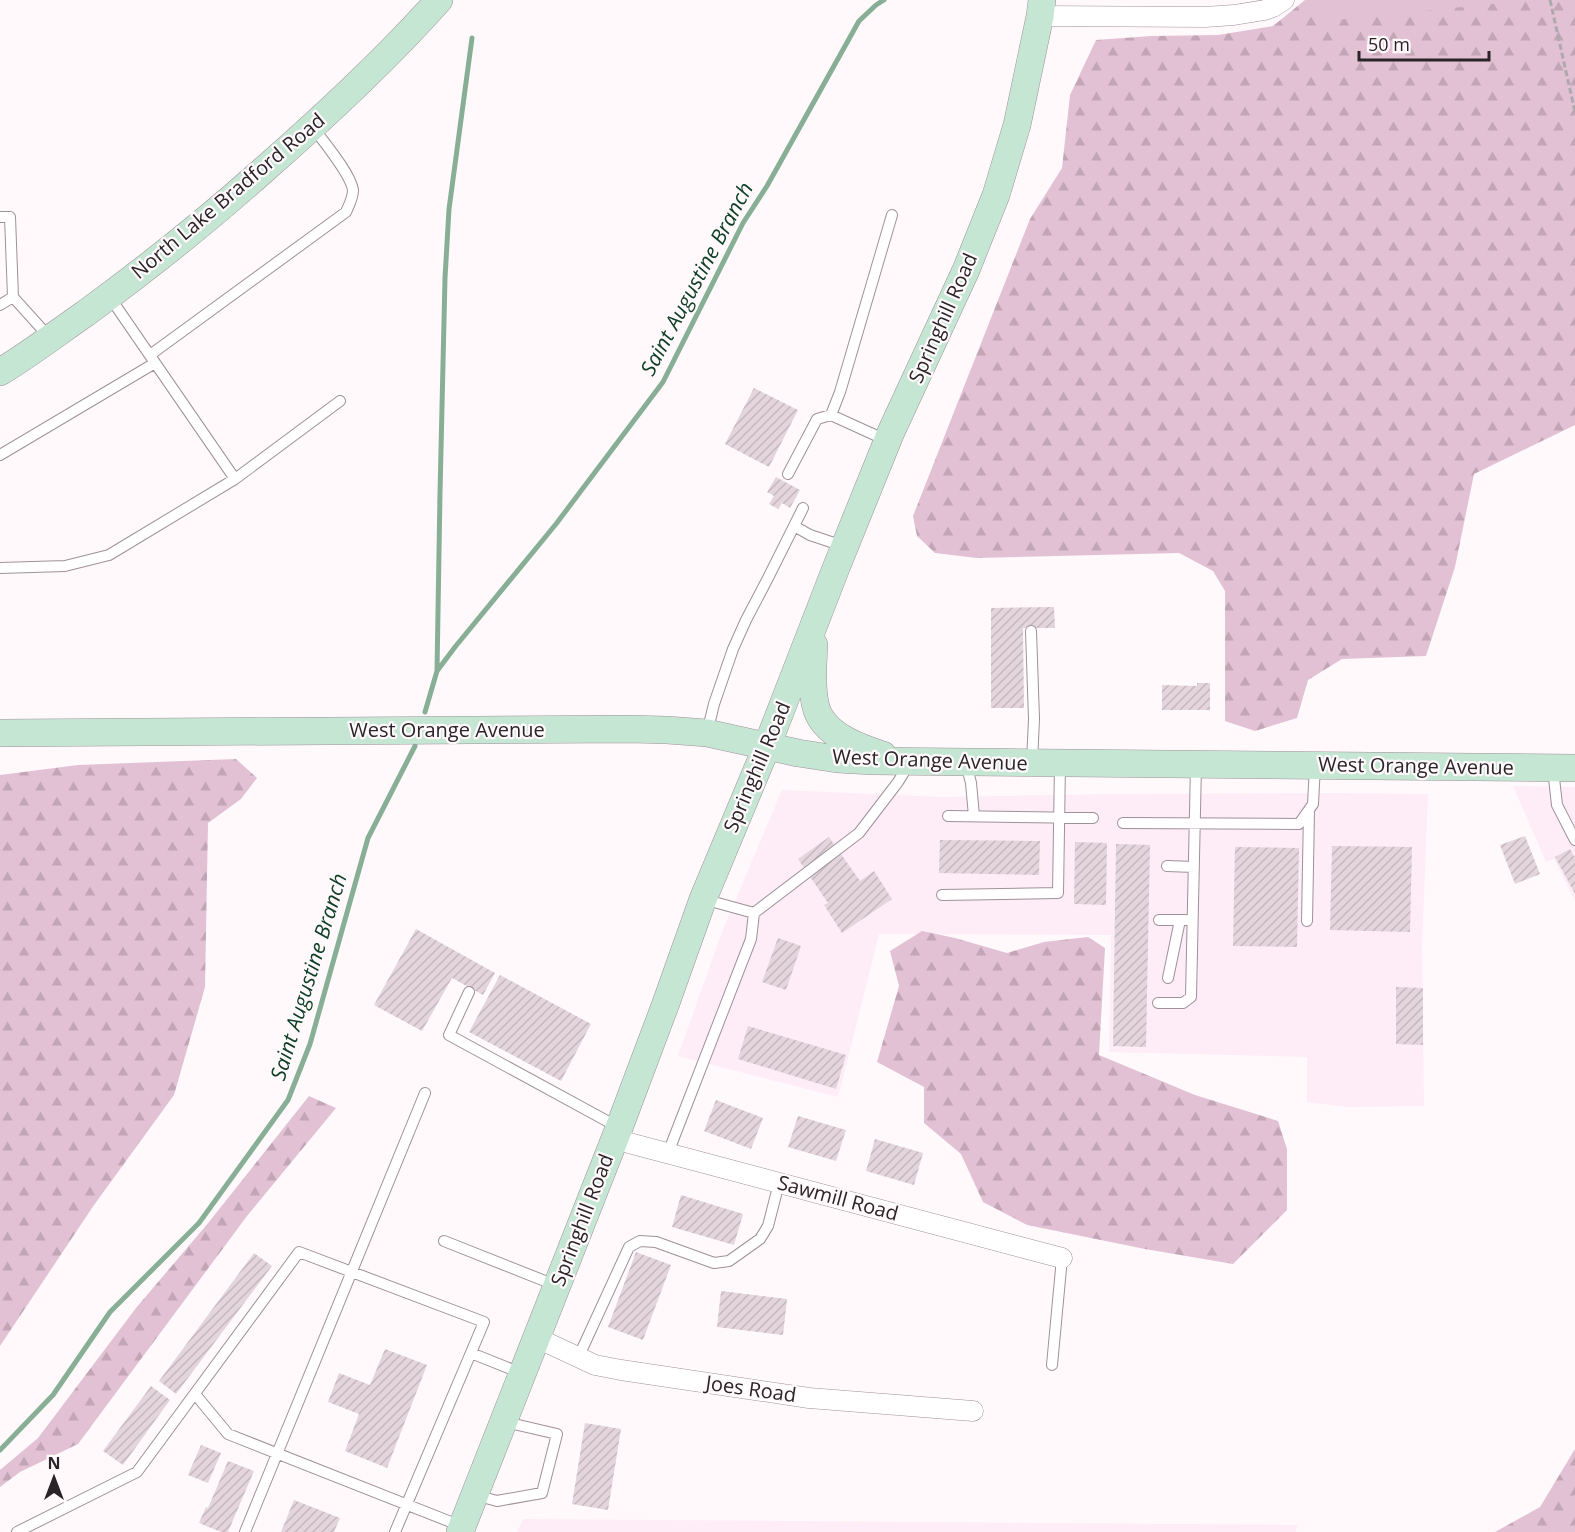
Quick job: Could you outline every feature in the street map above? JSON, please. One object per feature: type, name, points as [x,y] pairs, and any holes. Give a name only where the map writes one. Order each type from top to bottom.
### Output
[{"type":"main road","name":"North Lake Bradford Road","points":[[0,372],[24,358],[109,296],[207,220],[366,76],[439,0]]},
{"type":"main road","name":"Springhill Road","points":[[461,1529],[617,1133],[703,899],[767,746],[888,441],[966,270],[996,195],[1017,125],[1041,8]]},
{"type":"main road","points":[[816,622],[813,683],[814,700],[819,715],[829,728],[853,743],[911,762]]},
{"type":"main road","name":"West Orange Avenue","points":[[0,733],[629,729],[707,733],[837,759],[911,762],[1564,768]]},
{"type":"street","points":[[1041,8],[1205,17],[1266,10],[1284,0]]},
{"type":"street","name":"Sawmill Road","points":[[617,1133],[668,1153],[1062,1258]]},
{"type":"street","name":"Joes Road","points":[[537,1338],[595,1365],[621,1371],[809,1398],[973,1411]]},
{"type":"lane","points":[[0,455],[153,359],[345,212],[351,202],[353,192],[350,180],[312,126]]},
{"type":"lane","points":[[831,414],[847,371],[892,215]]},
{"type":"lane","points":[[0,217],[10,218],[13,297],[50,338]]},
{"type":"lane","points":[[109,296],[235,479]]},
{"type":"lane","points":[[0,305],[13,297]]},
{"type":"lane","points":[[0,568],[65,566],[109,555],[235,479],[340,401]]},
{"type":"lane","points":[[788,474],[817,419],[831,414],[888,441]]},
{"type":"lane","points":[[707,733],[714,704],[733,649],[803,508]]},
{"type":"lane","points":[[794,526],[810,535],[845,546]]},
{"type":"lane","points":[[1031,631],[1034,719],[1032,763]]},
{"type":"lane","points":[[668,1153],[751,939],[754,913],[859,833],[911,762]]},
{"type":"lane","points":[[966,762],[974,816]]},
{"type":"lane","points":[[942,895],[1058,893],[1060,763]]},
{"type":"lane","points":[[1158,1003],[1183,1003],[1191,997],[1196,764]]},
{"type":"lane","points":[[1123,823],[1299,825],[1313,804],[1315,765]]},
{"type":"lane","points":[[1564,768],[1557,805],[1575,840]]},
{"type":"lane","points":[[1307,921],[1309,810]]},
{"type":"lane","points":[[948,816],[1093,818]]},
{"type":"lane","points":[[1167,866],[1194,867]]},
{"type":"lane","points":[[703,899],[754,913]]},
{"type":"lane","points":[[1159,920],[1193,920]]},
{"type":"lane","points":[[1168,978],[1180,920]]},
{"type":"lane","points":[[469,992],[449,1035],[617,1133]]},
{"type":"lane","points":[[245,1532],[425,1093]]},
{"type":"lane","points":[[578,1358],[629,1247],[640,1241],[656,1242],[714,1263],[729,1261],[760,1239],[768,1226],[779,1183]]},
{"type":"lane","points":[[444,1240],[557,1286]]},
{"type":"lane","points":[[17,1532],[137,1473],[299,1252],[484,1322],[395,1532]]},
{"type":"lane","points":[[1052,1365],[1062,1258]]},
{"type":"lane","points":[[471,1353],[523,1374]]},
{"type":"lane","points":[[195,1394],[228,1434],[461,1529]]},
{"type":"lane","points":[[475,1495],[497,1501],[542,1493],[556,1434],[504,1422]]},
{"type":"path","points":[[1550,0],[1575,112]]},
{"type":"shaded area","points":[[1513,786],[1575,787],[1575,901],[1554,859],[1546,862]]},
{"type":"shaded area","points":[[782,790],[940,797],[1114,794],[1428,794],[1422,945],[1424,1106],[1347,1107],[1307,1102],[1307,1057],[1109,1052],[1111,935],[879,934],[838,1097],[678,1056],[722,932]]},
{"type":"shaded area","points":[[523,1519],[1297,1525],[1296,1532],[517,1532]]},
{"type":"green space","points":[[1305,0],[1575,0],[1575,425],[1474,474],[1455,567],[1426,656],[1342,659],[1308,680],[1297,718],[1255,731],[1225,721],[1225,591],[1213,571],[1179,553],[977,558],[935,553],[917,536],[913,516],[1030,219],[1062,168],[1070,95],[1096,40],[1218,35],[1273,26]]},
{"type":"green space","points":[[1320,0],[1530,0],[1316,22]]},
{"type":"green space","points":[[236,759],[257,778],[241,799],[208,823],[205,987],[174,1095],[94,1205],[0,1346],[0,775],[78,765]]},
{"type":"green space","points":[[922,931],[1007,953],[1044,942],[1088,937],[1105,948],[1099,1055],[1195,1095],[1278,1121],[1287,1149],[1287,1210],[1233,1264],[1027,1225],[983,1202],[961,1154],[924,1123],[924,1087],[877,1062],[899,986],[890,951]]},
{"type":"green space","points":[[309,1096],[336,1108],[247,1216],[78,1444],[20,1472],[0,1487],[0,1470],[38,1438],[136,1308],[209,1222]]},
{"type":"green space","points":[[1575,1449],[1575,1532],[1495,1532],[1540,1507]]},
{"type":"building","points":[[754,388],[798,410],[769,467],[725,444]]},
{"type":"building","points":[[776,477],[800,490],[790,508],[782,503],[778,509],[769,504],[774,496],[767,492]]},
{"type":"building","points":[[1054,607],[1055,628],[1023,628],[1024,708],[991,708],[991,608]]},
{"type":"building","points":[[1197,683],[1210,683],[1210,710],[1162,710],[1162,685],[1197,686]]},
{"type":"building","points":[[1525,836],[1540,874],[1515,884],[1500,845]]},
{"type":"building","points":[[829,837],[860,881],[874,871],[892,899],[842,933],[824,905],[828,903],[798,859]]},
{"type":"building","points":[[940,840],[1040,841],[1039,875],[939,873]]},
{"type":"building","points":[[1075,842],[1107,843],[1106,905],[1074,904]]},
{"type":"building","points":[[1116,844],[1150,845],[1146,1047],[1113,1046]]},
{"type":"building","points":[[1332,846],[1412,847],[1410,932],[1330,930]]},
{"type":"building","points":[[1235,847],[1299,848],[1297,947],[1233,946]]},
{"type":"building","points":[[1570,849],[1575,858],[1575,894],[1555,857]]},
{"type":"building","points":[[416,929],[495,973],[483,995],[452,978],[422,1031],[374,1005]]},
{"type":"building","points":[[778,938],[801,946],[786,990],[762,982]]},
{"type":"building","points":[[500,975],[591,1024],[561,1081],[469,1032]]},
{"type":"building","points":[[1396,987],[1423,988],[1423,1045],[1396,1044]]},
{"type":"building","points":[[748,1026],[846,1055],[836,1089],[738,1059]]},
{"type":"building","points":[[716,1100],[763,1118],[751,1149],[704,1131]]},
{"type":"building","points":[[798,1116],[846,1130],[836,1161],[788,1147]]},
{"type":"building","points":[[875,1139],[923,1153],[914,1185],[866,1171]]},
{"type":"building","points":[[681,1195],[743,1214],[734,1245],[672,1227]]},
{"type":"building","points":[[636,1252],[671,1265],[643,1340],[608,1327]]},
{"type":"building","points":[[254,1253],[272,1266],[176,1394],[159,1381]]},
{"type":"building","points":[[721,1291],[787,1299],[783,1335],[717,1327]]},
{"type":"building","points":[[385,1349],[427,1365],[387,1468],[345,1451],[359,1414],[328,1402],[339,1373],[370,1385]]},
{"type":"building","points":[[151,1386],[170,1400],[123,1465],[103,1451]]},
{"type":"building","points":[[585,1423],[621,1429],[608,1510],[572,1504]]},
{"type":"building","points":[[201,1445],[221,1453],[208,1483],[188,1475]]},
{"type":"building","points":[[228,1461],[254,1471],[228,1532],[221,1532],[199,1523]]},
{"type":"building","points":[[294,1500],[340,1518],[334,1532],[281,1532]]},
{"type":"waterway","name":"Saint Augustine Branch","points":[[425,712],[437,671],[556,524],[663,382],[743,223],[767,186],[859,21],[884,0]]},
{"type":"waterway","points":[[437,671],[445,278],[449,209],[472,38]]},
{"type":"waterway","name":"Saint Augustine Branch","points":[[0,1450],[53,1395],[110,1312],[199,1223],[288,1100],[310,1044],[368,838],[415,746]]}]
